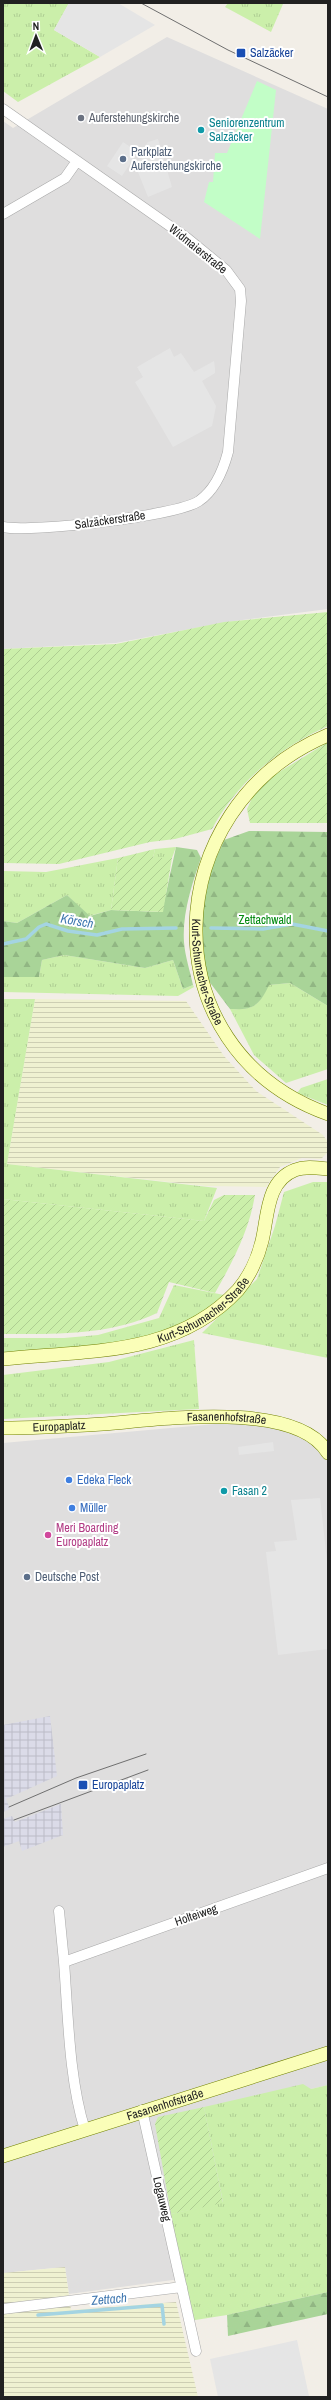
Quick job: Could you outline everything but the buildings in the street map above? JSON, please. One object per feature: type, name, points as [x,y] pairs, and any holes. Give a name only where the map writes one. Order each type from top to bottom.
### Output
[{"type":"street","name":"Widmaierstraße","points":[[3,109],[187,238],[226,270],[240,289],[241,301],[228,452],[220,476],[212,490]]},
{"type":"street","points":[[3,214],[65,178],[77,161]]},
{"type":"street","name":"Salzäckerstraße","points":[[3,527],[15,529],[58,527],[172,511],[199,501],[212,490]]},
{"type":"street","name":"Kurt-Schumacher-Straße","points":[[328,735],[312,742],[278,762],[261,778],[229,816],[211,848],[205,869],[197,908],[195,939],[199,968],[207,997],[223,1032],[241,1058],[288,1096],[328,1114]]},
{"type":"street","name":"Kurt-Schumacher-Straße","points":[[3,1358],[121,1348],[164,1339],[195,1326],[219,1309],[239,1288],[254,1264],[262,1241],[268,1206],[279,1182],[296,1170],[306,1168],[328,1169]]},
{"type":"street","name":"Fasanenhofstraße","points":[[114,1423],[190,1417],[248,1419],[297,1428],[318,1440],[328,1453]]},
{"type":"street","name":"Europaplatz","points":[[3,1428],[114,1423]]},
{"type":"street","name":"Holteiweg","points":[[64,1962],[328,1868]]},
{"type":"street","points":[[59,1910],[72,2058],[80,2116],[85,2130]]},
{"type":"street","name":"Fasanenhofstraße","points":[[3,2156],[142,2110],[328,2052]]},
{"type":"street","name":"Logauweg","points":[[142,2110],[196,2351]]},
{"type":"street","points":[[3,2309],[182,2287]]},
{"type":"shaded area","points":[[69,3],[118,3],[155,25],[100,57],[54,30]]},
{"type":"shaded area","points":[[167,37],[328,109],[328,609],[227,622],[116,643],[3,649],[3,121],[13,128]]},
{"type":"shaded area","points":[[158,139],[172,187],[148,197],[134,162],[142,158],[140,152],[148,142]]},
{"type":"shaded area","name":"Parkplatz Auferstehungskirche","points":[[123,142],[138,152],[122,176],[107,166]]},
{"type":"shaded area","points":[[170,348],[174,357],[181,353],[194,372],[214,361],[215,368],[215,373],[202,381],[216,406],[212,426],[173,447],[135,382],[143,377],[137,367]]},
{"type":"shaded area","points":[[249,1421],[315,1441],[328,1454],[328,2085],[311,2089],[223,2203],[180,2279],[69,2294],[65,2267],[3,2273],[3,1443]]},
{"type":"shaded area","points":[[273,1442],[274,1451],[239,1455],[238,1447]]},
{"type":"shaded area","points":[[320,1498],[328,1570],[328,1649],[278,1655],[266,1552],[276,1551],[274,1542],[297,1540],[291,1500]]},
{"type":"shaded area","points":[[50,1716],[57,1776],[6,1799],[10,1809],[3,1812],[3,1725]]},
{"type":"shaded area","points":[[61,1804],[63,1835],[22,1851],[19,1841],[3,1847],[3,1819],[12,1816],[15,1822]]},
{"type":"shaded area","points":[[297,2340],[309,2396],[218,2397],[210,2359]]},
{"type":"green space","points":[[3,3],[69,3],[54,30],[100,57],[18,102],[3,91]]},
{"type":"green space","points":[[228,3],[283,4],[271,32],[225,7]]},
{"type":"green space","points":[[257,81],[276,90],[260,239],[204,202],[209,182],[213,182],[215,153],[227,153]]},
{"type":"green space","points":[[328,612],[328,726],[293,745],[261,768],[234,796],[212,829],[175,839],[150,842],[59,864],[3,863],[3,649],[116,644],[224,622]]},
{"type":"green space","points":[[328,742],[328,823],[250,823],[247,809],[258,785]]},
{"type":"green space","name":"Zettachwald","points":[[249,831],[328,832],[328,1006],[290,983],[269,985],[262,998],[255,1005],[245,1009],[230,1009],[208,980],[204,963],[202,915],[209,874],[224,840]]},
{"type":"green space","points":[[176,847],[172,858],[153,858],[155,849]]},
{"type":"green space","points":[[176,847],[197,850],[201,858],[188,899],[184,931],[185,953],[193,985],[183,989],[173,960],[145,968],[64,955],[42,960],[39,977],[3,977],[3,921],[17,923],[67,895],[90,916],[111,910],[162,912]]},
{"type":"green space","points":[[155,849],[153,858],[172,858],[163,912],[111,910],[118,858]]},
{"type":"green space","points":[[118,858],[111,910],[89,916],[67,895],[17,923],[3,921],[3,871],[46,872]]},
{"type":"green space","points":[[64,955],[145,968],[173,960],[183,989],[193,985],[194,987],[178,996],[3,992],[3,977],[39,977],[42,960]]},
{"type":"green space","points":[[290,983],[328,1006],[328,1069],[286,1083],[254,1055],[230,1009],[245,1009],[255,1005],[262,998],[268,985]]},
{"type":"green space","points":[[3,999],[35,999],[7,1164],[217,1188],[204,1221],[3,1199]]},
{"type":"green space","points":[[35,999],[186,1001],[224,1056],[256,1091],[323,1135],[328,1142],[328,1152],[321,1159],[302,1158],[280,1167],[266,1187],[206,1186],[7,1164]]},
{"type":"green space","points":[[328,1079],[328,1105],[297,1093],[301,1088]]},
{"type":"green space","points":[[313,1182],[328,1182],[328,1358],[202,1333],[257,1279],[275,1226],[284,1192]]},
{"type":"green space","points":[[224,1195],[255,1195],[249,1221],[234,1257],[215,1293],[169,1282],[157,1313],[139,1321],[101,1330],[81,1332],[3,1334],[3,1199],[204,1221],[214,1200]]},
{"type":"green space","points":[[174,1285],[224,1295],[197,1318],[171,1330],[148,1337],[124,1342],[76,1348],[3,1352],[3,1338],[64,1338],[98,1335],[159,1318]]},
{"type":"green space","points":[[194,1340],[199,1409],[3,1419],[3,1375],[109,1362]]},
{"type":"green space","points":[[303,2084],[311,2089],[328,2085],[328,2292],[227,2315],[189,2321],[180,2279],[171,2214],[223,2202],[204,2107]]},
{"type":"green space","points":[[204,2107],[223,2203],[171,2214],[155,2124],[158,2117]]},
{"type":"green space","points":[[65,2267],[71,2310],[176,2302],[198,2397],[3,2397],[3,2273]]},
{"type":"green space","points":[[328,2292],[328,2314],[228,2336],[227,2315]]},
{"type":"waterway","name":"Körsch","points":[[3,944],[26,939],[39,927],[46,924],[68,931],[97,935],[122,929],[176,928]]},
{"type":"waterway","name":"Körsch","points":[[211,928],[263,929],[292,924],[328,931]]},
{"type":"waterway","name":"Zettach","points":[[38,2315],[162,2305],[164,2324]]},
{"type":"tram line","points":[[141,3],[228,50],[328,97]]},
{"type":"tram line","points":[[9,1807],[76,1778],[146,1754]]},
{"type":"tram line","points":[[14,1820],[148,1770]]},
{"type":"place","name":"Salzäcker","points":[[241,53]]},
{"type":"place","name":"Auferstehungskirche","points":[[81,118]]},
{"type":"place","name":"Seniorenzentrum Salzäcker","points":[[201,130]]},
{"type":"place","name":"Parkplatz Auferstehungskirche","points":[[123,159]]},
{"type":"place","name":"Edeka Fleck","points":[[69,1480]]},
{"type":"place","name":"Fasan 2","points":[[224,1491]]},
{"type":"place","name":"Müller","points":[[72,1508]]},
{"type":"place","name":"Meri Boarding Europaplatz","points":[[48,1535]]},
{"type":"place","name":"Deutsche Post","points":[[27,1577]]},
{"type":"place","name":"Europaplatz","points":[[83,1785]]}]
